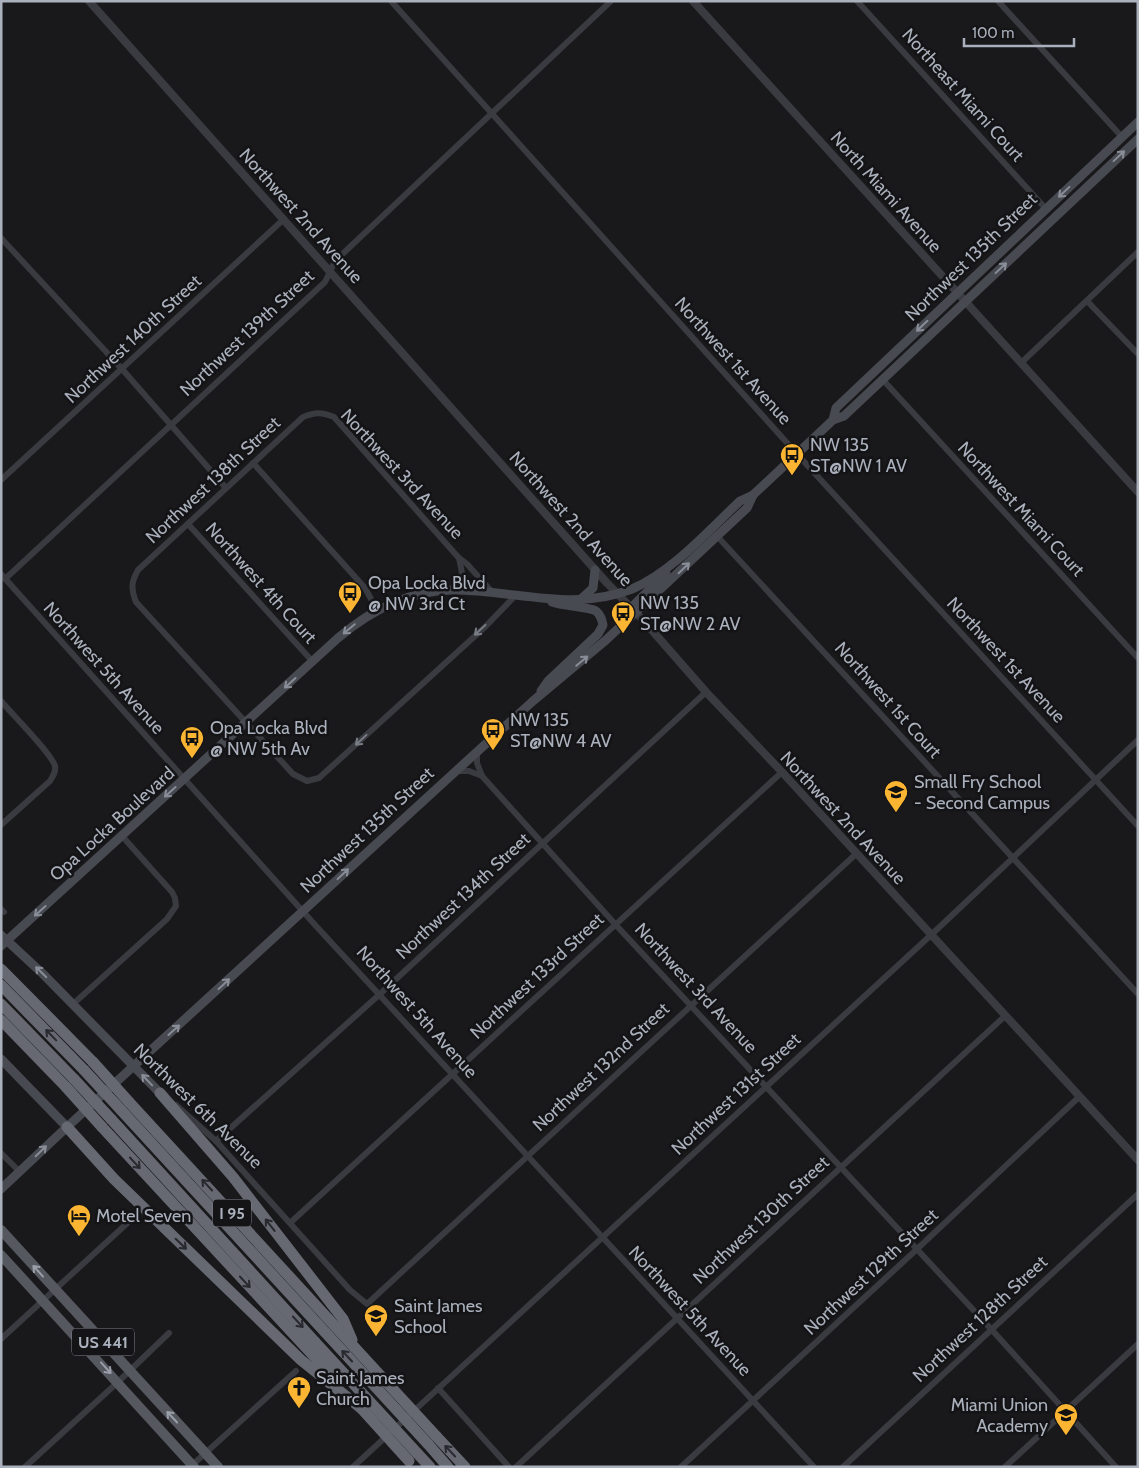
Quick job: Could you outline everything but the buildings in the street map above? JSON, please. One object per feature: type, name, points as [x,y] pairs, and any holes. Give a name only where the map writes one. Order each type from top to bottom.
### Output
[{"type":"highway","name":"I 95","points":[[1,968],[5,983],[89,1066],[334,1325]]},
{"type":"highway","points":[[1,1004],[70,1083]]},
{"type":"highway","name":"I 95","points":[[1,1020],[70,1083],[311,1346],[362,1409],[413,1460]]},
{"type":"highway","points":[[160,1094],[233,1177],[334,1325],[432,1440],[465,1467]]},
{"type":"highway","points":[[67,1127],[120,1184],[300,1360],[362,1409]]},
{"type":"highway","points":[[334,1325],[432,1440],[448,1467]]},
{"type":"highway","points":[[311,1346],[413,1460],[430,1467]]},
{"type":"main road","name":"Northwest 135th Street","points":[[833,420],[836,408],[1138,122]]},
{"type":"main road","name":"Northwest 135th Street","points":[[617,593],[641,585],[672,564],[740,500],[753,495],[833,420],[844,416],[1138,139]]},
{"type":"main road","points":[[882,380],[881,373],[904,351],[908,340]]},
{"type":"main road","name":"Northwest 135th Street","points":[[1,1189],[477,751],[606,640],[634,610],[748,508],[753,495]]},
{"type":"main road","points":[[634,610],[663,578],[672,564]]},
{"type":"main road","points":[[580,600],[593,588],[595,570]]},
{"type":"main road","name":"Opa Locka Boulevard","points":[[3,940],[122,836],[354,625],[377,610],[414,596],[453,590],[544,600],[580,600],[617,593]]},
{"type":"main road","points":[[533,701],[548,681],[598,634],[603,625],[600,615],[593,610],[564,606],[544,600]]},
{"type":"main road","name":"Northwest 6th Avenue","points":[[3,940],[72,1005],[160,1094]]},
{"type":"main road","points":[[1,1059],[67,1127]]},
{"type":"main road","name":"US 441","points":[[1,1230],[218,1467]]},
{"type":"main road","name":"US 441","points":[[1,1255],[118,1382],[192,1466]]},
{"type":"street","name":"Northwest 2nd Avenue","points":[[89,1],[595,570],[634,610],[706,692],[782,772],[1138,1160]]},
{"type":"street","name":"Northwest 1st Avenue","points":[[390,1],[797,454],[1138,826]]},
{"type":"street","name":"Northwest 139th Street","points":[[3,577],[325,282],[335,261],[611,1]]},
{"type":"street","name":"North Miami Avenue","points":[[693,1],[1138,492]]},
{"type":"street","name":"Northeast Miami Court","points":[[857,1],[1046,209]]},
{"type":"street","points":[[998,1],[1122,138]]},
{"type":"street","name":"Northwest 140th Street","points":[[1,480],[284,219]]},
{"type":"street","points":[[1,238],[122,369],[226,488]]},
{"type":"street","points":[[1021,363],[1138,252]]},
{"type":"street","points":[[1087,301],[1138,354]]},
{"type":"street","name":"Northwest Miami Court","points":[[882,380],[1138,658]]},
{"type":"street","name":"Northwest 138th Street","points":[[246,723],[136,602],[132,580],[138,570],[303,417],[314,412],[322,413]]},
{"type":"street","name":"Northwest 3rd Avenue","points":[[322,413],[334,417],[493,594]]},
{"type":"street","points":[[253,463],[365,588],[377,610]]},
{"type":"street","name":"Northwest 4th Court","points":[[188,524],[313,662]]},
{"type":"street","name":"Northwest 1st Court","points":[[718,536],[1138,994]]},
{"type":"street","name":"Northwest 3rd Avenue","points":[[453,590],[462,573],[458,557]]},
{"type":"street","name":"Northwest 5th Avenue","points":[[3,577],[303,911],[814,1467]]},
{"type":"street","points":[[246,723],[292,774],[307,781],[319,778],[486,626],[515,596]]},
{"type":"street","name":"Northwest 134th Street","points":[[216,1141],[380,994],[706,692]]},
{"type":"street","points":[[1,701],[49,755],[55,765],[54,774],[50,780],[1,825]]},
{"type":"street","name":"Northwest 131st Street","points":[[353,1467],[931,935],[1138,740]]},
{"type":"street","points":[[477,751],[482,776]]},
{"type":"street","points":[[456,771],[469,771],[482,776]]},
{"type":"street","name":"Northwest 133rd Street","points":[[290,1223],[782,772]]},
{"type":"street","name":"Northwest 3rd Avenue","points":[[482,776],[615,924],[991,1329],[1116,1467]]},
{"type":"street","points":[[72,1005],[167,919],[174,910],[176,902],[170,889],[122,836]]},
{"type":"street","name":"Northwest 132nd Street","points":[[367,1304],[856,854]]},
{"type":"street","name":"Northwest 130th Street","points":[[516,1467],[1005,1016]]},
{"type":"street","name":"Northwest 6th Avenue","points":[[160,1094],[178,1106],[216,1141],[350,1290],[367,1304]]},
{"type":"street","name":"Northwest 129th Street","points":[[681,1467],[1079,1097]]},
{"type":"street","points":[[1,1152],[20,1172]]},
{"type":"street","name":"Northwest 128th Street","points":[[843,1467],[1138,1194]]},
{"type":"street","points":[[1,1339],[134,1217]]},
{"type":"street","points":[[25,1467],[169,1333]]},
{"type":"street","points":[[1005,1467],[1138,1344]]},
{"type":"street","points":[[192,1466],[296,1371]]},
{"type":"street","points":[[438,1388],[509,1467]]},
{"type":"place","name":"NW 135 ST@NW 1 AV","points":[[792,476]]},
{"type":"place","name":"Opa Locka Blvd @ NW 3rd Ct","points":[[350,614]]},
{"type":"place","name":"NW 135 ST@NW 2 AV","points":[[623,634]]},
{"type":"place","name":"NW 135 ST@NW 4 AV","points":[[493,751]]},
{"type":"place","name":"Opa Locka Blvd @ NW 5th Av","points":[[192,759]]},
{"type":"place","name":"Small Fry School - Second Campus","points":[[896,813]]},
{"type":"place","name":"Motel Seven","points":[[79,1237]]},
{"type":"place","name":"Saint James School","points":[[376,1337]]},
{"type":"place","name":"Saint James Church","points":[[299,1409]]},
{"type":"place","name":"Miami Union Academy","points":[[1066,1436]]}]
